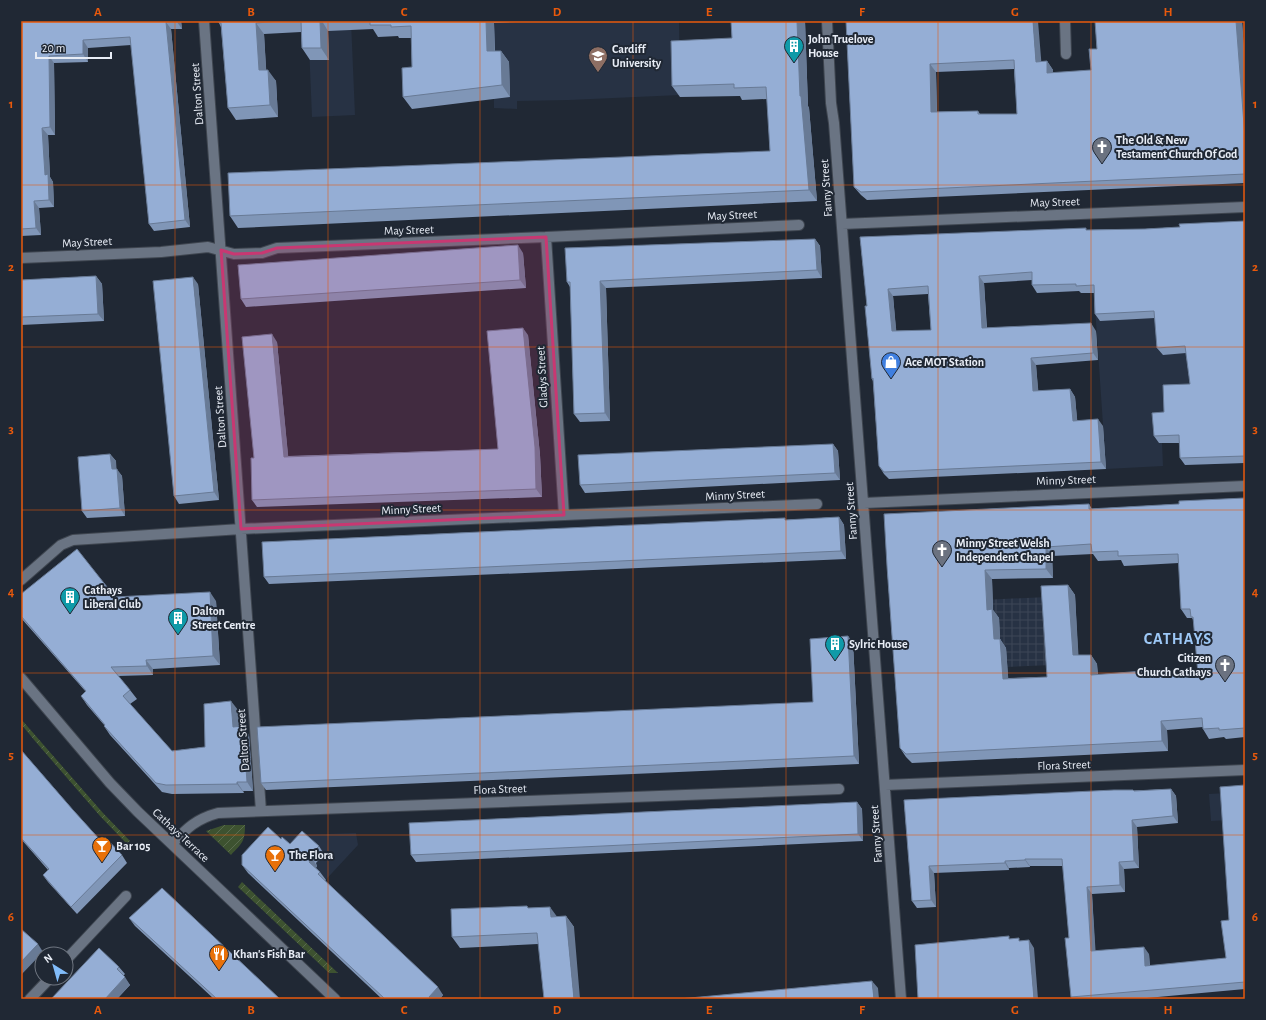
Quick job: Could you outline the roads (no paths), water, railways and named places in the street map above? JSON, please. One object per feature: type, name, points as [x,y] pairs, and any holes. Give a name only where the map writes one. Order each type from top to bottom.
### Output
[{"type":"street","name":"Dalton Street","points":[[204,21],[261,811]]},
{"type":"street","name":"Fanny Street","points":[[828,21],[831,103],[834,123],[864,503],[901,999]]},
{"type":"street","points":[[1065,21],[1066,54]]},
{"type":"street","name":"May Street","points":[[842,224],[1245,207]]},
{"type":"street","name":"May Street","points":[[21,258],[161,252],[208,247],[234,254],[262,253],[277,248],[799,225]]},
{"type":"street","name":"Gladys Street","points":[[546,237],[564,515]]},
{"type":"street","name":"Minny Street","points":[[864,503],[1245,486]]},
{"type":"street","name":"Minny Street","points":[[21,580],[61,545],[73,540],[240,529],[817,504]]},
{"type":"street","name":"Cathays Terrace","points":[[21,678],[110,783],[138,812],[335,999]]},
{"type":"street","name":"Flora Street","points":[[885,785],[1245,770]]},
{"type":"street","name":"Flora Street","points":[[172,844],[190,825],[210,815],[218,814],[261,811],[605,799],[839,788]]},
{"type":"street","points":[[74,951],[126,896]]},
{"type":"street","points":[[30,999],[42,986]]},
{"type":"place","name":"John Truelove House","points":[[794,63]]},
{"type":"place","name":"Cardiff University","points":[[598,73]]},
{"type":"place","name":"The Old & New Testament Church Of God","points":[[1102,164]]},
{"type":"place","name":"Ace MOT Station","points":[[891,379]]},
{"type":"place","name":"Minny Street Welsh Independent Chapel","points":[[942,567]]},
{"type":"place","name":"Cathays Liberal Club","points":[[70,614]]},
{"type":"place","name":"Dalton Street Centre","points":[[178,635]]},
{"type":"place","name":"Sylric House","points":[[835,661]]},
{"type":"place","name":"Citizen Church Cathays","points":[[1225,682]]},
{"type":"place","name":"Bar 105","points":[[102,863]]},
{"type":"place","name":"The Flora","points":[[275,872]]},
{"type":"place","name":"Khan's Fish Bar","points":[[219,971]]},
{"type":"district","name":"CATHAYS","points":[[1178,639]]}]
